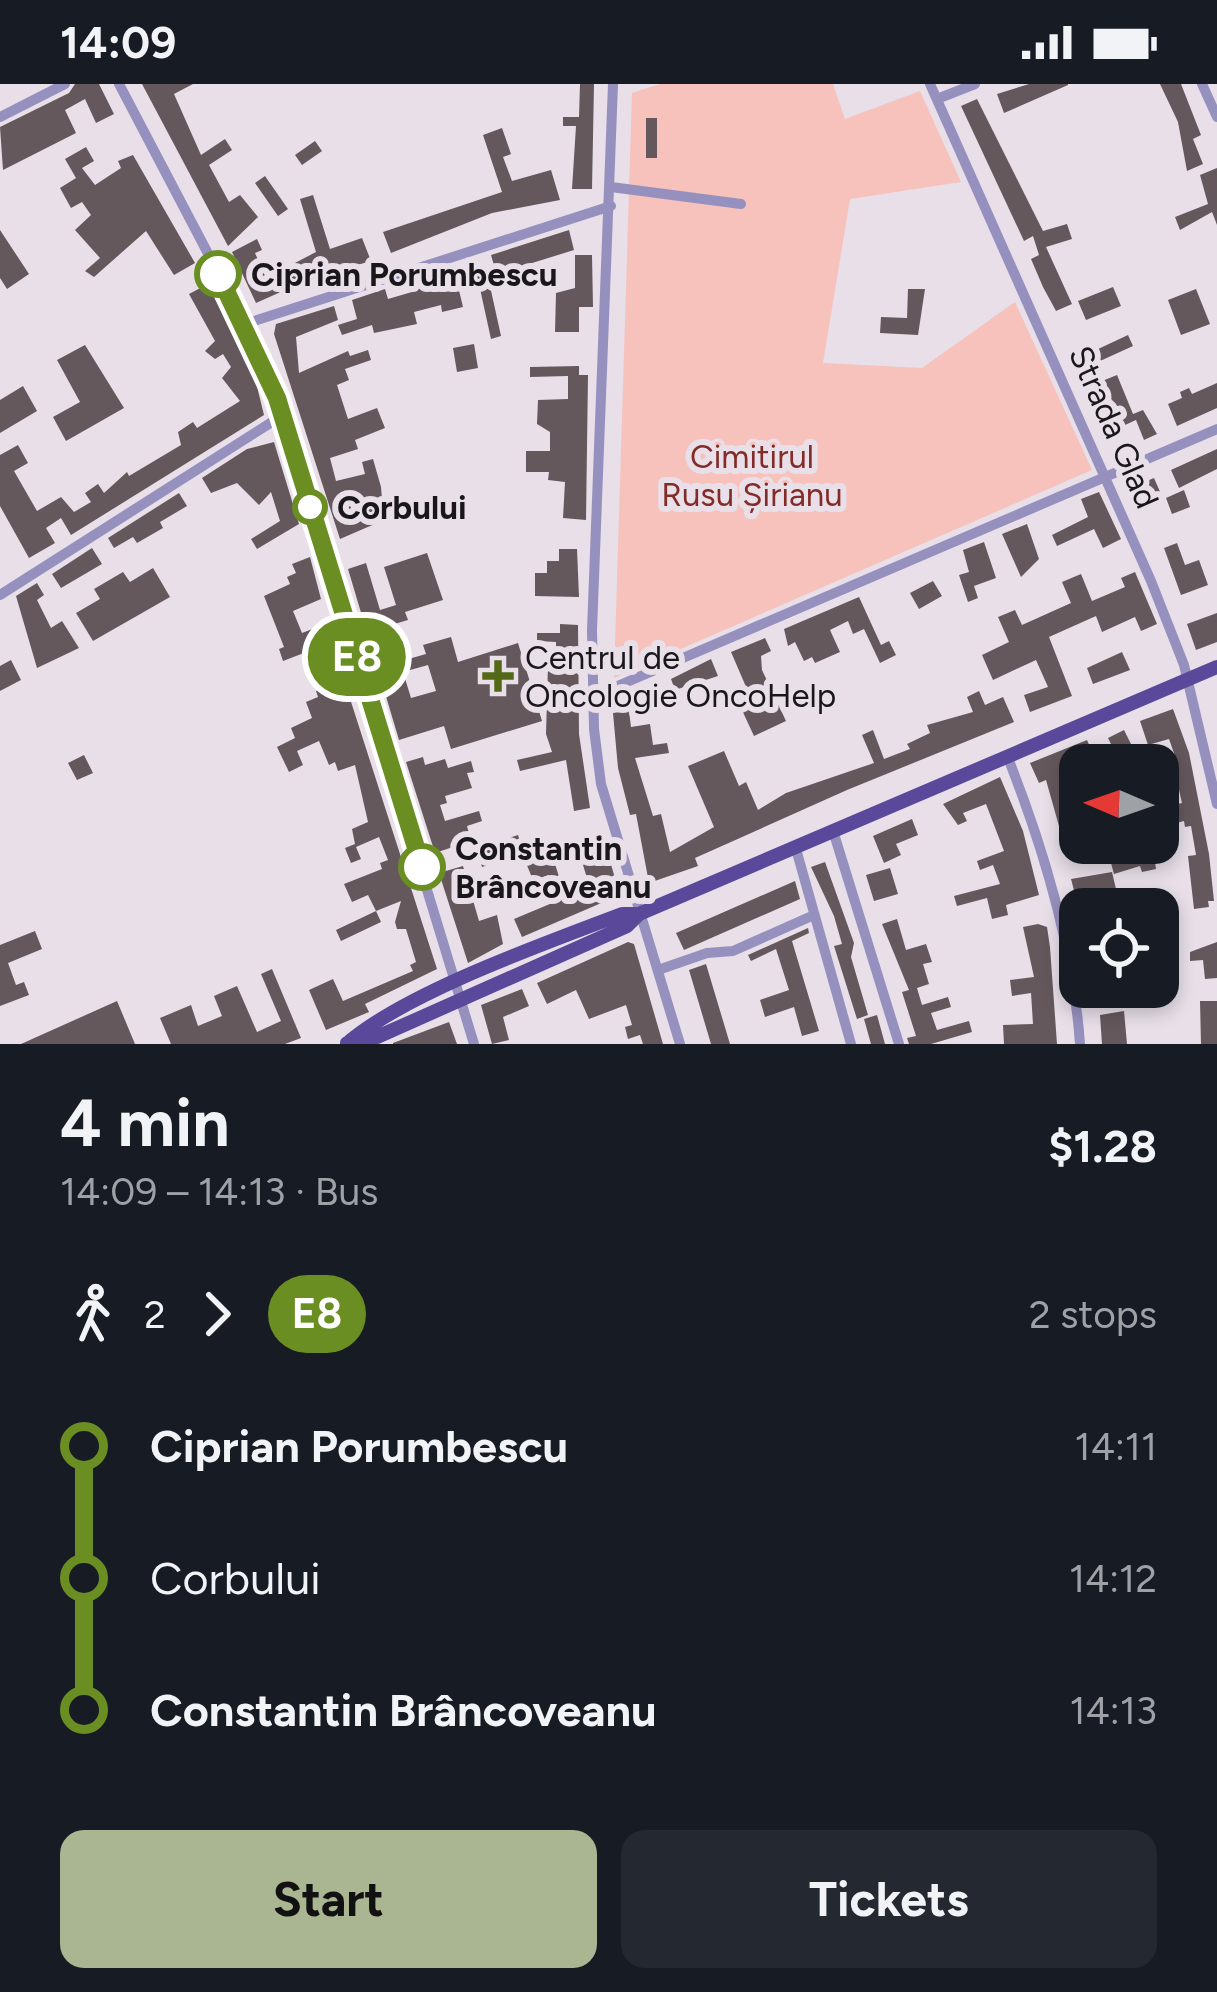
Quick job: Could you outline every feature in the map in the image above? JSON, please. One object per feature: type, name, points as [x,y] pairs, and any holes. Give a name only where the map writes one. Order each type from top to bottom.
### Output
[{"type":"main road","points":[[347,1044],[376,1037],[459,991],[626,926],[639,914],[1217,667]]},
{"type":"street","points":[[0,117],[64,84]]},
{"type":"street","points":[[119,84],[245,324],[283,415],[474,1044]]},
{"type":"street","points":[[613,84],[592,697],[601,784],[680,1044]]},
{"type":"street","name":"Strada Glad","points":[[930,84],[1108,477],[1188,679],[1217,804]]},
{"type":"street","points":[[937,99],[975,84]]},
{"type":"street","points":[[1202,84],[1217,117]]},
{"type":"street","points":[[611,187],[741,204]]},
{"type":"street","points":[[245,324],[611,206]]},
{"type":"street","points":[[0,595],[283,415]]},
{"type":"street","points":[[592,697],[1217,429]]},
{"type":"street","points":[[1008,758],[1061,925],[1075,981],[1080,1044]]},
{"type":"street","points":[[834,833],[899,1044]]},
{"type":"street","points":[[796,849],[851,1044]]},
{"type":"street","points":[[658,970],[707,953],[734,951],[814,915]]},
{"type":"green space","name":"Cimitirul Rusu Șirianu","points":[[660,84],[833,84],[845,119],[920,91],[961,182],[850,199],[823,363],[922,368],[1015,302],[1092,470],[614,678],[632,93]]},
{"type":"building","points":[[75,84],[99,84],[114,114],[96,123],[85,99],[65,110],[76,133],[3,170],[0,127],[69,93]]},
{"type":"building","points":[[142,84],[193,84],[174,94],[201,155],[225,139],[232,150],[209,165],[229,202],[240,195],[258,217],[228,246]]},
{"type":"building","points":[[580,84],[594,84],[592,189],[572,189],[576,126],[563,126],[563,117],[579,117]]},
{"type":"building","points":[[1029,84],[1068,85],[1004,113],[997,94]]},
{"type":"building","points":[[1160,84],[1181,84],[1201,135],[1193,139],[1203,164],[1187,171],[1178,122]]},
{"type":"building","points":[[977,99],[1043,231],[1067,224],[1072,239],[1046,247],[1072,304],[1056,311],[1031,259],[1039,255],[1033,236],[1024,241],[961,106]]},
{"type":"building","points":[[646,118],[657,118],[657,158],[646,158]]},
{"type":"building","points":[[502,128],[511,154],[503,157],[512,181],[551,170],[560,200],[492,213],[391,253],[383,232],[502,192],[483,135]]},
{"type":"building","points":[[315,141],[322,151],[302,165],[295,155]]},
{"type":"building","points":[[86,147],[94,161],[82,168],[95,185],[121,168],[118,161],[133,155],[195,263],[174,275],[146,231],[94,277],[85,271],[100,258],[75,230],[91,215],[82,202],[71,208],[60,188],[76,178],[65,159]]},
{"type":"building","points":[[1217,168],[1217,225],[1212,212],[1180,230],[1175,217],[1208,204],[1200,175]]},
{"type":"building","points":[[265,176],[288,209],[278,216],[255,183]]},
{"type":"building","points":[[313,195],[330,249],[362,238],[371,261],[312,278],[256,303],[232,252],[257,239],[262,250],[255,253],[266,278],[316,252],[300,199]]},
{"type":"building","points":[[0,230],[29,274],[7,289],[0,278]]},
{"type":"building","points":[[569,230],[574,250],[516,268],[509,272],[511,280],[490,286],[501,336],[491,339],[477,275],[495,269],[491,255]]},
{"type":"building","points":[[575,255],[592,255],[593,307],[579,307],[579,332],[555,332],[556,293],[575,288]]},
{"type":"building","points":[[473,261],[477,275],[457,282],[463,307],[442,312],[441,305],[414,312],[417,324],[374,333],[372,325],[342,335],[338,325],[357,319],[352,300],[385,289],[388,299],[412,292],[410,284],[423,277]]},
{"type":"building","points":[[208,284],[252,366],[264,415],[71,535],[61,518],[46,528],[55,543],[29,558],[0,506],[0,455],[18,445],[28,463],[14,471],[37,511],[61,497],[74,512],[91,502],[85,493],[98,484],[104,493],[127,472],[129,476],[181,445],[178,432],[193,422],[197,428],[240,401],[222,378],[231,367],[223,354],[215,359],[205,351],[215,341],[189,294]]},
{"type":"building","points":[[1113,287],[1121,306],[1086,320],[1078,301]]},
{"type":"building","points":[[908,289],[925,289],[918,335],[880,333],[881,317],[907,318]]},
{"type":"building","points":[[1196,289],[1210,324],[1181,335],[1168,300]]},
{"type":"building","points":[[334,306],[338,320],[296,337],[299,373],[348,351],[350,356],[368,350],[371,360],[345,369],[349,380],[337,385],[348,419],[377,408],[385,428],[355,440],[358,449],[330,458],[336,481],[365,474],[362,462],[373,459],[381,487],[383,511],[374,514],[377,523],[340,539],[274,334],[276,324]]},
{"type":"building","points":[[1128,335],[1133,346],[1100,361],[1096,350]]},
{"type":"building","points":[[474,344],[478,368],[457,372],[453,348]]},
{"type":"building","points":[[85,345],[124,408],[66,441],[53,417],[80,402],[57,360]]},
{"type":"building","points":[[579,366],[579,375],[588,375],[586,520],[563,518],[565,482],[548,480],[549,472],[526,472],[526,451],[550,451],[550,432],[537,424],[538,400],[568,399],[568,376],[530,377],[530,367]]},
{"type":"building","points":[[1117,375],[1133,414],[1143,410],[1157,434],[1144,440],[1136,420],[1125,425],[1102,381]]},
{"type":"building","points":[[1217,383],[1217,408],[1177,426],[1168,404],[1182,398],[1180,392],[1189,388],[1192,394]]},
{"type":"building","points":[[23,386],[37,411],[0,433],[0,400]]},
{"type":"building","points":[[274,442],[299,524],[257,549],[251,539],[280,521],[271,492],[259,505],[237,483],[211,493],[202,478],[247,449]]},
{"type":"building","points":[[1217,449],[1217,469],[1179,488],[1171,470]]},
{"type":"building","points":[[1154,478],[1161,494],[1141,502],[1135,486]]},
{"type":"building","points":[[1184,490],[1190,507],[1172,514],[1166,498]]},
{"type":"building","points":[[1099,492],[1121,539],[1103,548],[1094,529],[1057,546],[1052,535],[1088,517],[1081,499]]},
{"type":"building","points":[[179,493],[187,506],[160,522],[163,528],[137,543],[133,537],[114,548],[108,538]]},
{"type":"building","points":[[1027,524],[1039,559],[1021,577],[1002,534]]},
{"type":"building","points":[[984,542],[996,578],[974,586],[978,598],[968,602],[959,575],[969,572],[963,550]]},
{"type":"building","points":[[1177,543],[1185,565],[1199,560],[1208,585],[1181,595],[1164,548]]},
{"type":"building","points":[[92,548],[102,564],[61,588],[52,574]]},
{"type":"building","points":[[559,549],[577,549],[579,597],[535,596],[535,573],[547,573],[547,561],[559,561]]},
{"type":"building","points":[[427,553],[443,600],[405,612],[408,620],[381,628],[391,664],[426,654],[423,645],[451,637],[458,662],[518,643],[542,721],[451,749],[444,726],[399,740],[348,569],[366,563],[380,610],[396,605],[384,567]],"holes":[[[428,665],[436,691],[411,698],[403,672]]]},
{"type":"building","points":[[310,557],[321,599],[293,611],[302,633],[328,623],[335,641],[283,661],[279,649],[284,647],[264,596],[290,584],[287,577],[296,573],[292,564]]},
{"type":"building","points":[[153,568],[170,597],[93,641],[76,613],[100,599],[94,589],[123,572],[130,582]]},
{"type":"building","points":[[1135,572],[1157,624],[1141,631],[1135,617],[1102,632],[1096,616],[1049,637],[1072,696],[1030,712],[1024,695],[1048,687],[1036,660],[993,680],[982,655],[1009,642],[998,617],[1015,610],[1022,625],[1071,603],[1062,582],[1081,574],[1092,601],[1125,587],[1121,578]]},
{"type":"building","points":[[933,581],[942,596],[919,609],[910,593]]},
{"type":"building","points":[[37,583],[44,595],[37,600],[51,628],[62,621],[79,648],[37,668],[16,596]]},
{"type":"building","points":[[859,597],[881,645],[889,641],[896,655],[880,663],[864,629],[853,634],[848,621],[830,630],[840,652],[815,663],[812,657],[804,661],[795,642],[788,646],[784,629]]},
{"type":"building","points":[[1217,613],[1217,642],[1196,650],[1187,624]]},
{"type":"building","points":[[560,624],[578,625],[579,734],[590,808],[574,811],[566,760],[520,771],[517,760],[552,752],[546,734],[548,665],[556,665],[556,642],[537,641],[537,633],[560,633]]},
{"type":"building","points":[[765,638],[771,651],[761,656],[762,670],[786,721],[754,736],[741,708],[753,703],[731,652]]},
{"type":"building","points":[[1122,652],[1130,670],[1093,684],[1087,668]]},
{"type":"building","points":[[711,659],[718,676],[675,690],[671,679]]},
{"type":"building","points":[[11,660],[21,680],[0,691],[0,666]]},
{"type":"building","points":[[344,680],[437,969],[365,1004],[369,1012],[326,1030],[309,990],[333,979],[343,1001],[413,971],[410,965],[416,962],[406,929],[397,929],[395,922],[401,901],[376,911],[368,895],[352,902],[344,884],[382,869],[380,863],[388,860],[379,837],[356,847],[361,859],[351,863],[345,848],[355,844],[352,829],[368,822],[355,765],[338,771],[335,762],[329,765],[319,741],[297,751],[303,765],[289,772],[277,747],[295,738],[291,728],[312,718],[306,702],[318,697],[316,691]]},
{"type":"building","points":[[979,691],[985,705],[1003,697],[1014,722],[847,790],[695,858],[698,866],[649,883],[636,814],[630,815],[618,768],[613,713],[629,711],[631,727],[650,724],[653,745],[667,743],[669,753],[635,758],[653,816],[661,814],[670,852],[714,827],[688,766],[724,751],[739,786],[746,782],[758,810],[786,793],[874,763],[862,735],[873,730],[884,759],[910,749],[907,744],[930,733],[927,725],[973,712],[967,697]]},
{"type":"building","points":[[1173,709],[1189,753],[1209,854],[1214,901],[1208,901],[1209,907],[1194,909],[1188,856],[1196,855],[1191,826],[1179,822],[1179,744],[1171,744],[1169,739],[1148,744],[1140,721]]},
{"type":"building","points":[[1124,730],[1131,744],[1111,744],[1108,738]]},
{"type":"building","points":[[1059,751],[1059,826],[1046,780],[1039,783],[1030,763]]},
{"type":"building","points":[[84,755],[93,773],[77,780],[68,763]]},
{"type":"building","points":[[423,757],[425,765],[445,759],[448,768],[471,761],[474,772],[467,773],[472,788],[445,796],[447,803],[440,805],[445,821],[479,811],[482,821],[467,826],[471,841],[435,853],[406,762]]},
{"type":"building","points":[[1000,777],[1023,831],[1039,895],[1006,905],[1008,915],[992,919],[987,898],[957,906],[954,896],[1000,884],[993,865],[980,870],[977,861],[1004,851],[986,804],[963,813],[967,821],[958,825],[943,804]]},
{"type":"building","points":[[912,819],[918,835],[896,844],[901,855],[884,863],[873,836]]},
{"type":"building","points":[[602,834],[620,895],[522,937],[514,919],[557,901],[549,875],[533,880],[526,863]],"holes":[[[580,855],[590,888],[566,899],[555,864]]]},
{"type":"building","points":[[518,835],[524,853],[482,867],[477,848]]},
{"type":"building","points":[[825,862],[854,943],[851,957],[868,1015],[857,1019],[834,946],[842,944],[834,916],[811,867]]},
{"type":"building","points":[[1111,864],[1155,864],[1156,869],[1142,872],[1140,866],[1114,874]]},
{"type":"building","points":[[463,866],[479,921],[497,915],[503,944],[468,963],[439,873]]},
{"type":"building","points":[[890,868],[898,894],[874,901],[866,875]]},
{"type":"building","points":[[1112,872],[1116,888],[1073,888],[1071,879]]},
{"type":"building","points":[[795,881],[800,899],[684,950],[676,933]]},
{"type":"building","points":[[376,911],[381,922],[341,941],[336,930]]},
{"type":"building","points":[[897,919],[906,950],[926,944],[932,962],[923,964],[929,984],[917,988],[922,1005],[948,997],[951,1007],[931,1013],[937,1030],[969,1021],[972,1032],[931,1044],[909,1044],[907,1038],[916,1036],[902,992],[909,990],[882,924]]},
{"type":"building","points":[[1023,927],[1047,927],[1057,1044],[1004,1044],[1003,1025],[1033,1024],[1031,993],[1012,996],[1010,980],[1034,977]]},
{"type":"building","points":[[808,928],[809,933],[792,941],[819,1031],[802,1036],[794,1007],[765,1017],[760,1000],[789,990],[776,949],[751,961],[748,955]]},
{"type":"building","points":[[35,931],[42,949],[8,963],[16,985],[24,982],[29,995],[0,1006],[0,945]]},
{"type":"building","points":[[628,942],[634,944],[663,1044],[643,1044],[640,1035],[628,1039],[625,1027],[632,1025],[626,1005],[589,1019],[576,990],[547,1004],[537,983]]},
{"type":"building","points":[[1217,942],[1217,978],[1205,979],[1203,960],[1190,961],[1190,952]]},
{"type":"building","points":[[706,964],[730,1044],[711,1044],[689,970]]},
{"type":"building","points":[[272,969],[301,1038],[285,1044],[171,1044],[160,1018],[191,1005],[198,1026],[222,1016],[214,996],[237,986],[257,1032],[281,1021],[261,974]]},
{"type":"building","points":[[522,989],[529,1006],[503,1017],[509,1040],[492,1044],[481,1005]]},
{"type":"building","points":[[117,1001],[135,1044],[21,1044]]},
{"type":"building","points":[[1200,1001],[1217,1001],[1217,1044],[1201,1044]]},
{"type":"building","points":[[1124,1011],[1127,1044],[1102,1044],[1100,1015]]},
{"type":"building","points":[[877,1015],[885,1044],[871,1044],[864,1019]]},
{"type":"building","points":[[449,1022],[457,1044],[393,1044],[393,1043]]},
{"type":"bus line","name":"E8","points":[[218,274],[277,398],[422,867]]},
{"type":"place","name":"Ciprian Porumbescu","points":[[218,274]]},
{"type":"place","name":"Corbului","points":[[310,507]]},
{"type":"place","name":"Centrul de Oncologie OncoHelp","points":[[498,676]]},
{"type":"place","name":"Constantin Brâncoveanu","points":[[422,867]]}]
